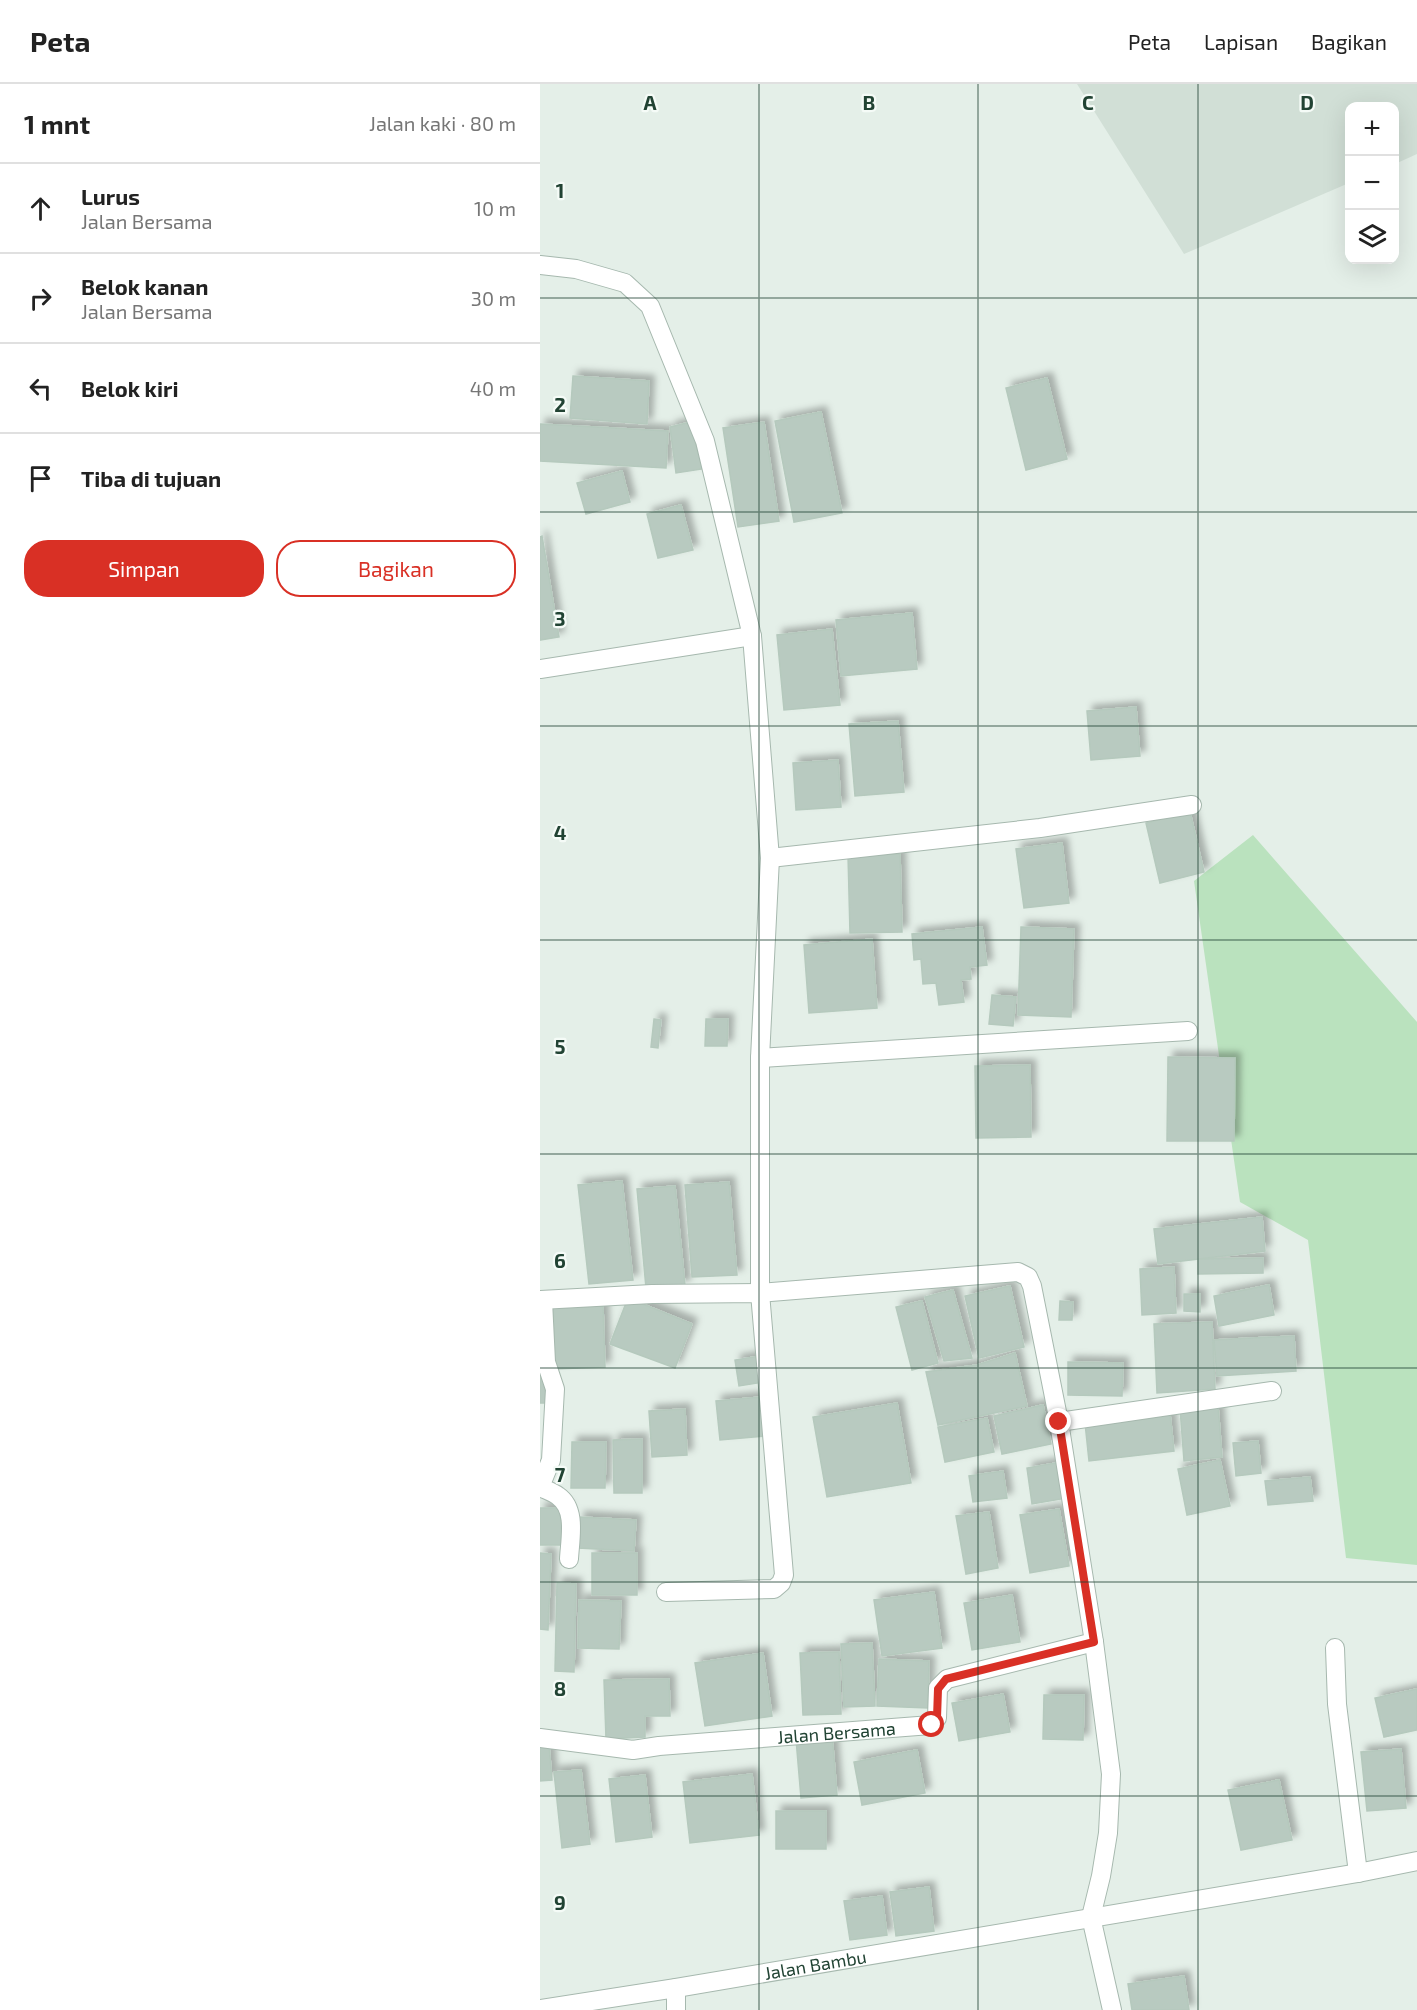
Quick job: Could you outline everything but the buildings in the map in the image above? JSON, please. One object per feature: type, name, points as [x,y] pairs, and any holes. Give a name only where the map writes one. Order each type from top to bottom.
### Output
[{"type":"street","points":[[540,265],[576,269],[626,283],[650,306],[705,441],[752,636],[770,858],[760,1059],[760,1293],[784,1575],[781,1583],[774,1589],[666,1592]]},
{"type":"street","points":[[540,669],[752,636]]},
{"type":"street","points":[[770,858],[1040,828],[1192,805]]},
{"type":"street","points":[[760,1059],[1188,1031]]},
{"type":"street","points":[[569,1559],[570,1516],[568,1506],[558,1496],[540,1487],[550,1460],[555,1389],[546,1362],[542,1300],[652,1294],[760,1293],[1018,1272],[1028,1277],[1032,1286],[1059,1422],[1094,1642],[1111,1774],[1108,1833],[1091,1917],[1112,2010]]},
{"type":"street","points":[[1059,1422],[1272,1391]]},
{"type":"street","name":"Jalan Bersama","points":[[540,1738],[633,1750],[659,1746],[932,1725],[937,1718],[938,1689],[946,1679],[1094,1642]]},
{"type":"street","points":[[1335,1648],[1336,1704],[1358,1873]]},
{"type":"street","name":"Jalan Bambu","points":[[540,2009],[1358,1873],[1417,1861]]},
{"type":"street","points":[[676,1988],[676,2010]]},
{"type":"shaded area","points":[[1077,84],[1417,84],[1417,154],[1399,162],[1399,102],[1345,102],[1345,185],[1184,254]]},
{"type":"green space","points":[[1253,835],[1417,1022],[1417,1565],[1346,1558],[1308,1240],[1240,1202],[1194,881]]},
{"type":"route","points":[[932,1725],[937,1718],[938,1689],[946,1679],[1094,1642],[1059,1422]]}]
